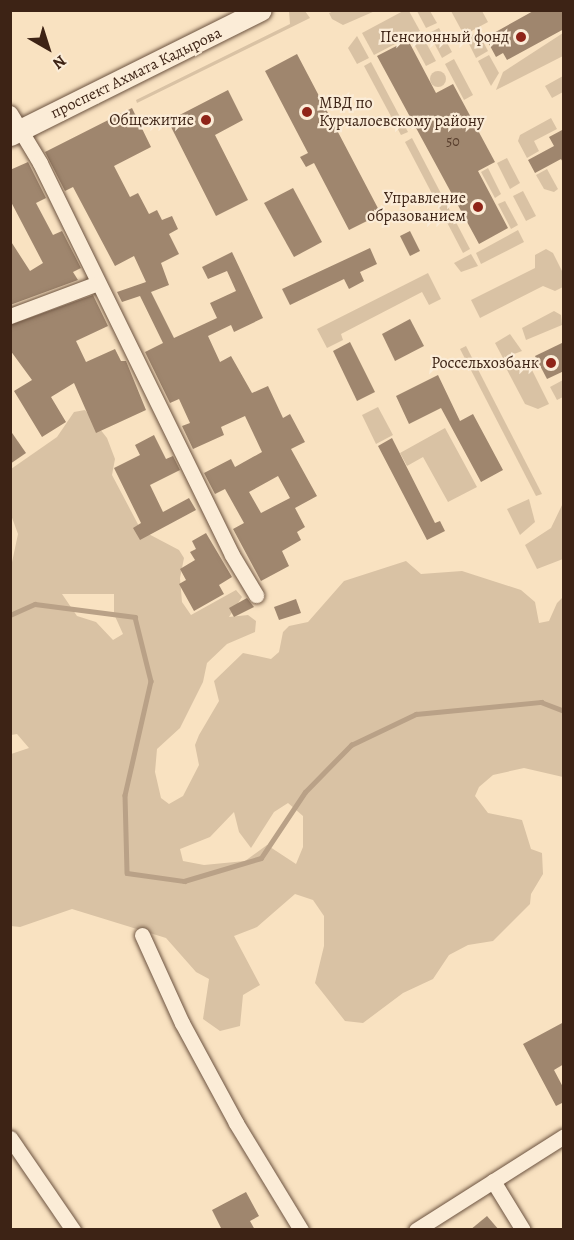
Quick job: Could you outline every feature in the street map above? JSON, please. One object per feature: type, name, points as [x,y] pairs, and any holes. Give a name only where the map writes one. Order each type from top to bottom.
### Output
[{"type":"main road","name":"проспект Ахмата Кадырова","points":[[14,126],[261,10]]},
{"type":"street","points":[[14,126],[98,283],[232,555],[256,595]]},
{"type":"street","points":[[10,316],[98,283]]},
{"type":"street","points":[[142,935],[214,1083],[301,1230]]},
{"type":"street","points":[[416,1230],[564,1136]]},
{"type":"street","points":[[10,1138],[72,1230]]},
{"type":"street","points":[[493,1181],[523,1230]]},
{"type":"shaded area","points":[[405,10],[409,11],[420,31],[374,55],[362,33]]},
{"type":"shaded area","points":[[289,11],[305,11],[310,18],[137,103],[136,100],[290,24]]},
{"type":"shaded area","points":[[375,11],[343,25],[332,19],[329,13]]},
{"type":"shaded area","points":[[417,11],[430,11],[437,23],[426,28]]},
{"type":"shaded area","points":[[451,11],[482,11],[488,22],[464,35]]},
{"type":"shaded area","points":[[439,28],[452,52],[442,58],[429,33]]},
{"type":"shaded area","points":[[478,32],[488,51],[476,58],[466,38]]},
{"type":"shaded area","points":[[563,33],[563,56],[496,90],[503,72]]},
{"type":"shaded area","points":[[357,36],[369,58],[357,64],[348,48]]},
{"type":"shaded area","points":[[423,37],[436,61],[426,66],[413,42]]},
{"type":"shaded area","points":[[489,55],[499,73],[491,86],[478,61]]},
{"type":"shaded area","points":[[454,59],[473,95],[464,100],[445,64]]},
{"type":"shaded area","points":[[371,62],[408,132],[401,135],[364,66]]},
{"type":"shaded area","points":[[435,71],[441,71],[446,79],[444,85],[435,87],[430,82],[430,76]]},
{"type":"shaded area","points":[[563,76],[563,92],[552,98],[545,86]]},
{"type":"shaded area","points":[[551,118],[557,129],[534,141],[539,151],[527,158],[518,141],[520,135]]},
{"type":"shaded area","points":[[412,138],[470,249],[463,253],[405,142]]},
{"type":"shaded area","points":[[507,158],[520,183],[510,189],[497,163]]},
{"type":"shaded area","points":[[488,168],[501,194],[495,198],[481,172]]},
{"type":"shaded area","points":[[547,169],[558,189],[554,192],[544,189],[536,175]]},
{"type":"shaded area","points":[[523,191],[536,216],[526,221],[513,196]]},
{"type":"shaded area","points":[[505,201],[518,225],[511,229],[498,204]]},
{"type":"shaded area","points":[[518,230],[524,242],[481,264],[476,253]]},
{"type":"shaded area","points":[[546,249],[553,253],[563,273],[563,287],[555,291],[543,286],[480,318],[471,300],[535,268],[535,255]]},
{"type":"shaded area","points":[[471,254],[478,266],[461,272],[454,263]]},
{"type":"shaded area","points":[[428,273],[441,299],[429,305],[422,292],[341,334],[343,340],[327,348],[317,329]]},
{"type":"shaded area","points":[[554,311],[561,315],[562,325],[526,340],[522,328]]},
{"type":"shaded area","points":[[510,334],[522,351],[503,358],[495,343]]},
{"type":"shaded area","points":[[466,346],[542,494],[536,496],[460,349]]},
{"type":"shaded area","points":[[526,358],[549,404],[538,409],[525,404],[506,368]]},
{"type":"shaded area","points":[[563,380],[563,397],[557,400],[550,387]]},
{"type":"shaded area","points":[[378,407],[393,435],[376,444],[362,415]]},
{"type":"shaded area","points":[[85,410],[107,438],[115,459],[112,475],[141,530],[179,550],[184,558],[180,578],[182,602],[191,615],[236,590],[242,597],[229,617],[248,615],[256,621],[255,632],[227,644],[207,663],[203,682],[180,728],[157,749],[155,772],[161,798],[169,804],[183,796],[199,765],[195,745],[219,701],[214,681],[243,653],[271,659],[279,652],[283,632],[289,626],[308,622],[344,581],[406,561],[421,574],[462,571],[521,590],[535,602],[539,623],[549,621],[557,603],[563,597],[563,777],[524,768],[493,775],[479,787],[475,796],[488,813],[522,820],[531,849],[542,853],[543,874],[531,894],[530,904],[493,941],[468,945],[449,955],[433,979],[403,993],[363,1023],[345,1021],[315,983],[324,946],[324,916],[313,900],[295,894],[257,927],[234,936],[260,985],[243,995],[240,1026],[220,1031],[203,1019],[209,979],[196,972],[166,938],[72,909],[20,927],[11,926],[11,754],[29,748],[17,734],[11,735],[11,567],[18,534],[11,515],[11,469],[57,437],[74,412]],"holes":[[[62,594],[114,594],[114,614],[123,634],[113,640],[96,622],[77,616]],[[288,803],[303,816],[303,847],[296,864],[267,845],[245,861],[204,865],[183,861],[180,849],[210,837],[234,812],[239,832],[251,848],[274,812]]]},
{"type":"shaded area","points":[[445,428],[477,487],[448,502],[423,457],[407,466],[400,453]]},
{"type":"shaded area","points":[[529,499],[535,522],[520,535],[507,509]]},
{"type":"shaded area","points":[[563,503],[563,559],[537,569],[525,545],[551,528]]},
{"type":"building","name":"Пенсионный фонд","points":[[535,10],[564,10],[564,29],[507,60],[503,53],[496,57],[489,44],[496,41],[492,34]]},
{"type":"building","points":[[408,40],[436,93],[453,84],[495,162],[478,171],[508,228],[479,244],[377,56]]},
{"type":"building","name":"МВД по Курчалоевскому району","points":[[297,54],[381,214],[349,230],[314,163],[306,167],[300,157],[308,153],[265,71]]},
{"type":"building","points":[[228,90],[243,120],[215,135],[248,200],[216,216],[168,121]]},
{"type":"building","points":[[132,108],[151,147],[114,166],[130,197],[138,193],[149,214],[157,210],[162,220],[172,216],[178,229],[169,234],[179,254],[161,263],[169,285],[151,292],[174,338],[217,318],[210,303],[236,291],[227,271],[208,279],[202,267],[232,252],[263,318],[234,332],[231,325],[208,336],[220,362],[231,356],[252,393],[268,386],[283,418],[290,414],[305,442],[291,449],[317,496],[295,508],[305,527],[297,532],[301,540],[282,551],[289,566],[261,581],[233,529],[244,523],[225,489],[215,494],[204,473],[231,459],[235,467],[262,452],[245,416],[221,427],[224,435],[193,449],[182,426],[190,423],[179,399],[170,403],[145,352],[163,343],[140,296],[122,302],[117,292],[146,282],[134,256],[115,266],[73,187],[65,191],[45,152]],"holes":[[[278,476],[290,498],[261,513],[249,492]]]},
{"type":"building","points":[[564,129],[564,164],[561,159],[535,173],[528,160],[554,146],[549,137]]},
{"type":"building","points":[[28,162],[46,198],[36,203],[53,235],[62,231],[81,268],[73,272],[78,280],[10,305],[10,240],[30,271],[43,263],[10,200],[10,170]]},
{"type":"building","points":[[293,188],[322,242],[294,257],[264,203]]},
{"type":"building","points":[[410,231],[420,251],[410,256],[400,236]]},
{"type":"building","points":[[370,248],[377,264],[360,272],[364,281],[349,289],[344,279],[290,305],[282,289]]},
{"type":"building","points":[[93,295],[108,326],[76,341],[86,362],[115,349],[121,361],[126,361],[146,410],[96,433],[74,383],[51,397],[66,422],[42,437],[14,391],[32,380],[10,350],[10,325]]},
{"type":"building","points":[[410,319],[424,346],[395,361],[382,334]]},
{"type":"building","points":[[350,342],[375,392],[357,401],[333,351]]},
{"type":"building","name":"Россельхозбанк","points":[[564,342],[564,371],[547,379],[535,356]]},
{"type":"building","points":[[438,375],[460,421],[473,414],[503,470],[481,482],[441,408],[409,424],[396,396]]},
{"type":"building","points":[[10,430],[26,453],[10,464]]},
{"type":"building","points":[[154,435],[166,459],[173,456],[180,470],[150,485],[163,512],[189,498],[196,510],[140,540],[133,528],[141,523],[114,468],[140,455],[135,445]]},
{"type":"building","points":[[392,438],[435,523],[440,521],[445,531],[427,540],[378,446]]},
{"type":"building","points":[[206,533],[232,577],[219,585],[224,594],[194,611],[179,584],[186,580],[180,569],[195,560],[190,552],[196,549],[192,541]]},
{"type":"building","points":[[247,598],[254,607],[234,617],[229,608]]},
{"type":"building","points":[[296,599],[301,613],[279,620],[274,607]]},
{"type":"building","points":[[564,1022],[564,1064],[554,1070],[564,1089],[564,1102],[556,1106],[523,1044]]},
{"type":"building","points":[[246,1192],[259,1216],[250,1221],[255,1230],[222,1230],[212,1210]]},
{"type":"building","points":[[487,1216],[499,1230],[470,1230]]},
{"type":"waterway","points":[[10,615],[35,604],[135,617],[151,681],[125,795],[127,873],[184,881],[261,858],[305,792],[351,745],[416,714],[541,702],[564,711]]},
{"type":"place","name":"Пенсионный фонд","points":[[521,37]]},
{"type":"place","name":"МВД по Курчалоевскому району","points":[[307,112]]},
{"type":"place","name":"Общежитие","points":[[206,120]]},
{"type":"place","name":"Управление образованием","points":[[478,207]]},
{"type":"place","name":"Россельхозбанк","points":[[551,363]]}]
